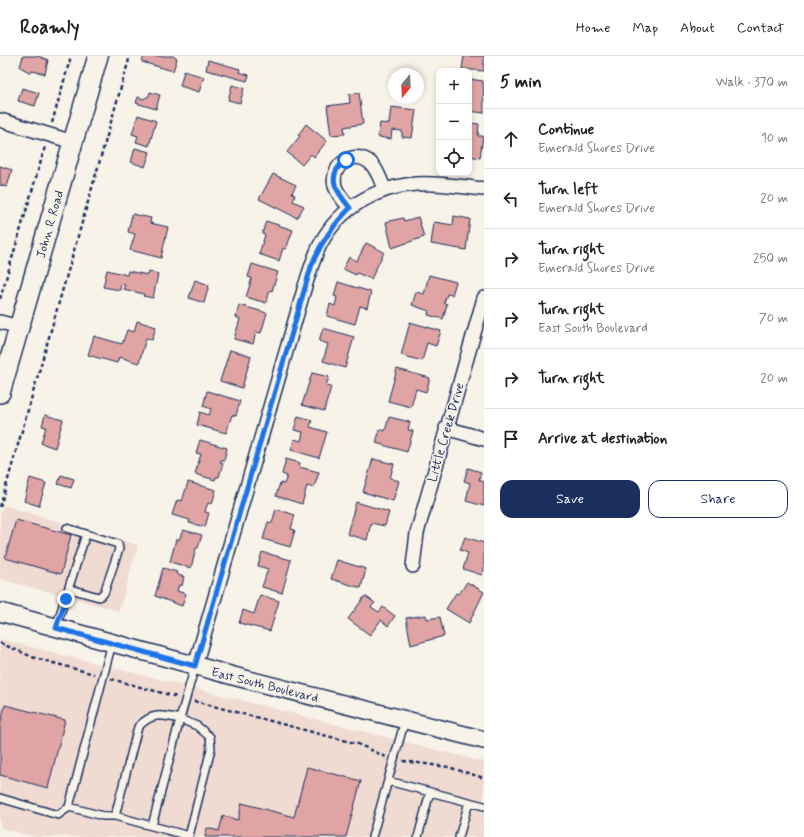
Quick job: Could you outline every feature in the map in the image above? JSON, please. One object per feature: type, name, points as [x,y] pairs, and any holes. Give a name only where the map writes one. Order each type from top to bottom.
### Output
[{"type":"main road","name":"John R Road","points":[[0,393],[98,56]]},
{"type":"street","points":[[0,120],[73,142]]},
{"type":"street","points":[[350,208],[336,190],[334,184],[334,175],[337,168],[346,160],[352,158],[367,160],[374,166],[385,190]]},
{"type":"street","points":[[195,666],[311,267],[327,233],[350,208],[373,194],[385,190],[418,184],[484,189]]},
{"type":"street","name":"Little Creek Drive","points":[[413,566],[417,532],[484,298]]},
{"type":"street","points":[[0,322],[19,327]]},
{"type":"street","points":[[446,428],[484,439]]},
{"type":"street","name":"East South Boulevard","points":[[0,612],[195,666],[484,740]]},
{"type":"lane","points":[[67,528],[118,544],[119,549],[104,593],[99,597],[70,589]]},
{"type":"lane","points":[[56,628],[70,589],[86,534]]},
{"type":"lane","points":[[0,798],[58,815],[69,807],[95,703],[112,643]]},
{"type":"lane","points":[[152,826],[195,666]]},
{"type":"lane","points":[[69,807],[103,816],[115,816],[188,836],[211,749],[210,736],[197,726],[180,719],[163,715],[147,718],[138,727],[115,816]]},
{"type":"lane","points":[[372,837],[405,719]]},
{"type":"lane","points":[[388,781],[484,806]]},
{"type":"lane","points":[[418,837],[430,792]]},
{"type":"lane","points":[[459,837],[469,802]]},
{"type":"path","points":[[52,123],[71,56]]},
{"type":"path","points":[[0,507],[130,56]]},
{"type":"path","points":[[0,299],[45,147]]},
{"type":"path","points":[[0,643],[35,658],[95,675]]},
{"type":"path","points":[[112,679],[178,697]]},
{"type":"path","points":[[194,701],[358,744],[387,758]]},
{"type":"path","points":[[401,761],[448,767],[484,778]]},
{"type":"shaded area","points":[[3,505],[138,545],[119,611],[0,579],[0,516]]},
{"type":"shaded area","points":[[0,639],[484,762],[484,837],[36,837],[0,828]]},
{"type":"building","points":[[23,56],[38,56],[48,60],[45,74],[32,71],[31,73],[20,67]]},
{"type":"building","points":[[144,56],[173,56],[177,59],[173,71],[142,62]]},
{"type":"building","points":[[464,56],[484,56],[484,71],[472,70],[472,68],[462,68]]},
{"type":"building","points":[[208,60],[240,69],[239,72],[249,75],[247,81],[206,70]]},
{"type":"building","points":[[184,71],[204,77],[199,92],[180,86]]},
{"type":"building","points":[[472,79],[483,81],[484,113],[472,111]]},
{"type":"building","points":[[232,85],[244,88],[240,103],[228,100]]},
{"type":"building","points":[[22,88],[39,93],[35,106],[18,101]]},
{"type":"building","points":[[150,92],[160,95],[156,109],[136,103],[138,97],[143,99],[149,96]]},
{"type":"building","points":[[359,93],[363,124],[344,127],[345,134],[331,135],[327,106],[350,103],[349,94]]},
{"type":"building","points":[[391,107],[416,110],[412,138],[402,137],[402,131],[392,130],[391,139],[378,137],[380,123],[389,124]]},
{"type":"building","points":[[138,115],[156,121],[149,146],[136,142],[138,136],[132,134]]},
{"type":"building","points":[[472,123],[479,124],[478,136],[483,136],[480,158],[472,157]]},
{"type":"building","points":[[306,124],[327,141],[314,157],[311,154],[302,165],[287,152],[300,136],[298,135]]},
{"type":"building","points":[[135,148],[150,152],[145,167],[131,162]]},
{"type":"building","points":[[0,166],[12,170],[7,187],[0,185]]},
{"type":"building","points":[[273,174],[296,185],[292,193],[295,195],[293,201],[304,206],[297,218],[259,199]]},
{"type":"building","points":[[132,214],[151,218],[150,223],[168,227],[161,258],[130,250],[135,234],[128,232]]},
{"type":"building","points":[[454,216],[470,219],[466,250],[431,244],[434,222],[453,225]]},
{"type":"building","points":[[418,217],[424,237],[392,248],[386,222],[403,218],[404,221]]},
{"type":"building","points":[[266,221],[293,230],[286,249],[283,248],[279,261],[259,254],[265,235],[262,234]]},
{"type":"building","points":[[366,243],[384,252],[371,279],[357,273],[356,275],[343,269],[349,257],[357,261]]},
{"type":"building","points":[[252,264],[278,272],[272,291],[270,290],[266,303],[246,297],[252,278],[248,277]]},
{"type":"building","points":[[107,270],[127,275],[128,271],[148,275],[149,271],[158,274],[153,298],[143,296],[144,294],[123,289],[125,285],[121,284],[120,290],[103,287]]},
{"type":"building","points":[[429,275],[456,282],[452,295],[447,294],[444,303],[447,304],[443,319],[428,315],[429,311],[412,305],[416,292],[424,294]]},
{"type":"building","points":[[195,280],[209,285],[204,303],[189,298]]},
{"type":"building","points":[[338,282],[371,292],[367,308],[360,306],[355,324],[327,316],[330,304],[335,306],[337,297],[334,296]]},
{"type":"building","points":[[239,305],[267,313],[261,333],[256,332],[253,344],[234,339],[240,319],[236,317]]},
{"type":"building","points":[[137,321],[156,327],[152,340],[146,338],[139,363],[119,357],[117,363],[88,355],[94,336],[122,344],[127,330],[134,332]]},
{"type":"building","points":[[410,322],[441,331],[436,346],[427,343],[422,361],[401,355]]},
{"type":"building","points":[[323,328],[354,337],[345,368],[323,361],[328,344],[319,341]]},
{"type":"building","points":[[230,350],[251,356],[242,388],[220,381]]},
{"type":"building","points":[[397,369],[430,378],[426,392],[416,389],[411,407],[388,401]]},
{"type":"building","points":[[312,373],[329,377],[326,386],[331,387],[324,411],[302,405]]},
{"type":"building","points":[[207,391],[240,401],[236,416],[232,415],[226,433],[197,425],[200,412],[209,415],[211,409],[203,406]]},
{"type":"building","points":[[45,415],[63,420],[55,448],[41,443],[46,427],[42,426]]},
{"type":"building","points":[[298,416],[312,420],[310,427],[327,432],[319,458],[291,450],[294,439],[301,441],[303,432],[294,430]]},
{"type":"building","points":[[389,417],[410,422],[408,430],[413,431],[407,452],[376,443],[380,429],[385,431]]},
{"type":"building","points":[[200,440],[227,448],[224,460],[221,460],[220,462],[223,463],[219,477],[216,477],[215,480],[195,474],[201,454],[196,453]]},
{"type":"building","points":[[286,459],[300,463],[299,467],[319,472],[314,488],[307,486],[302,504],[276,496],[280,483],[284,484],[287,476],[282,474]]},
{"type":"building","points":[[373,459],[394,464],[390,478],[399,481],[393,501],[363,492]]},
{"type":"building","points":[[468,468],[481,472],[479,480],[484,482],[484,506],[466,501],[470,483],[464,481]]},
{"type":"building","points":[[61,475],[74,479],[71,488],[58,484]]},
{"type":"building","points":[[30,478],[46,483],[39,506],[24,501]]},
{"type":"building","points":[[188,482],[216,490],[212,504],[208,503],[206,508],[205,512],[209,513],[205,527],[189,523],[190,520],[172,515],[177,500],[182,501]]},
{"type":"building","points":[[356,502],[389,512],[385,526],[371,523],[367,540],[347,534]]},
{"type":"building","points":[[276,509],[295,515],[291,529],[295,530],[290,547],[263,539],[268,522],[272,523]]},
{"type":"building","points":[[16,520],[71,535],[61,574],[5,558]]},
{"type":"building","points":[[183,530],[202,535],[198,548],[196,548],[191,568],[170,562],[176,539],[179,540]]},
{"type":"building","points":[[465,537],[484,543],[484,569],[482,575],[463,569],[468,553],[460,550]]},
{"type":"building","points":[[262,552],[291,560],[282,593],[262,587],[268,569],[258,566]]},
{"type":"building","points":[[337,560],[366,569],[361,588],[331,579]]},
{"type":"building","points":[[163,568],[177,572],[176,574],[184,577],[182,586],[179,585],[177,591],[186,594],[182,606],[155,596]]},
{"type":"building","points":[[467,582],[484,592],[469,623],[446,609],[456,593],[459,594]]},
{"type":"building","points":[[260,595],[279,601],[270,631],[239,623],[243,610],[254,614]]},
{"type":"building","points":[[365,596],[375,603],[371,607],[379,612],[383,607],[395,616],[388,626],[381,620],[370,635],[348,619]]},
{"type":"building","points":[[426,615],[427,619],[440,617],[444,636],[411,645],[406,618]]},
{"type":"building","points":[[5,705],[65,720],[48,788],[0,775],[0,726]]},
{"type":"building","points":[[307,767],[361,781],[346,837],[205,837],[207,828],[219,831],[223,816],[238,820],[242,803],[294,817]]},
{"type":"route","points":[[66,599],[56,628],[195,666],[311,267],[321,242],[333,224],[350,208],[339,195],[334,184],[334,175],[337,168],[346,160]]}]
